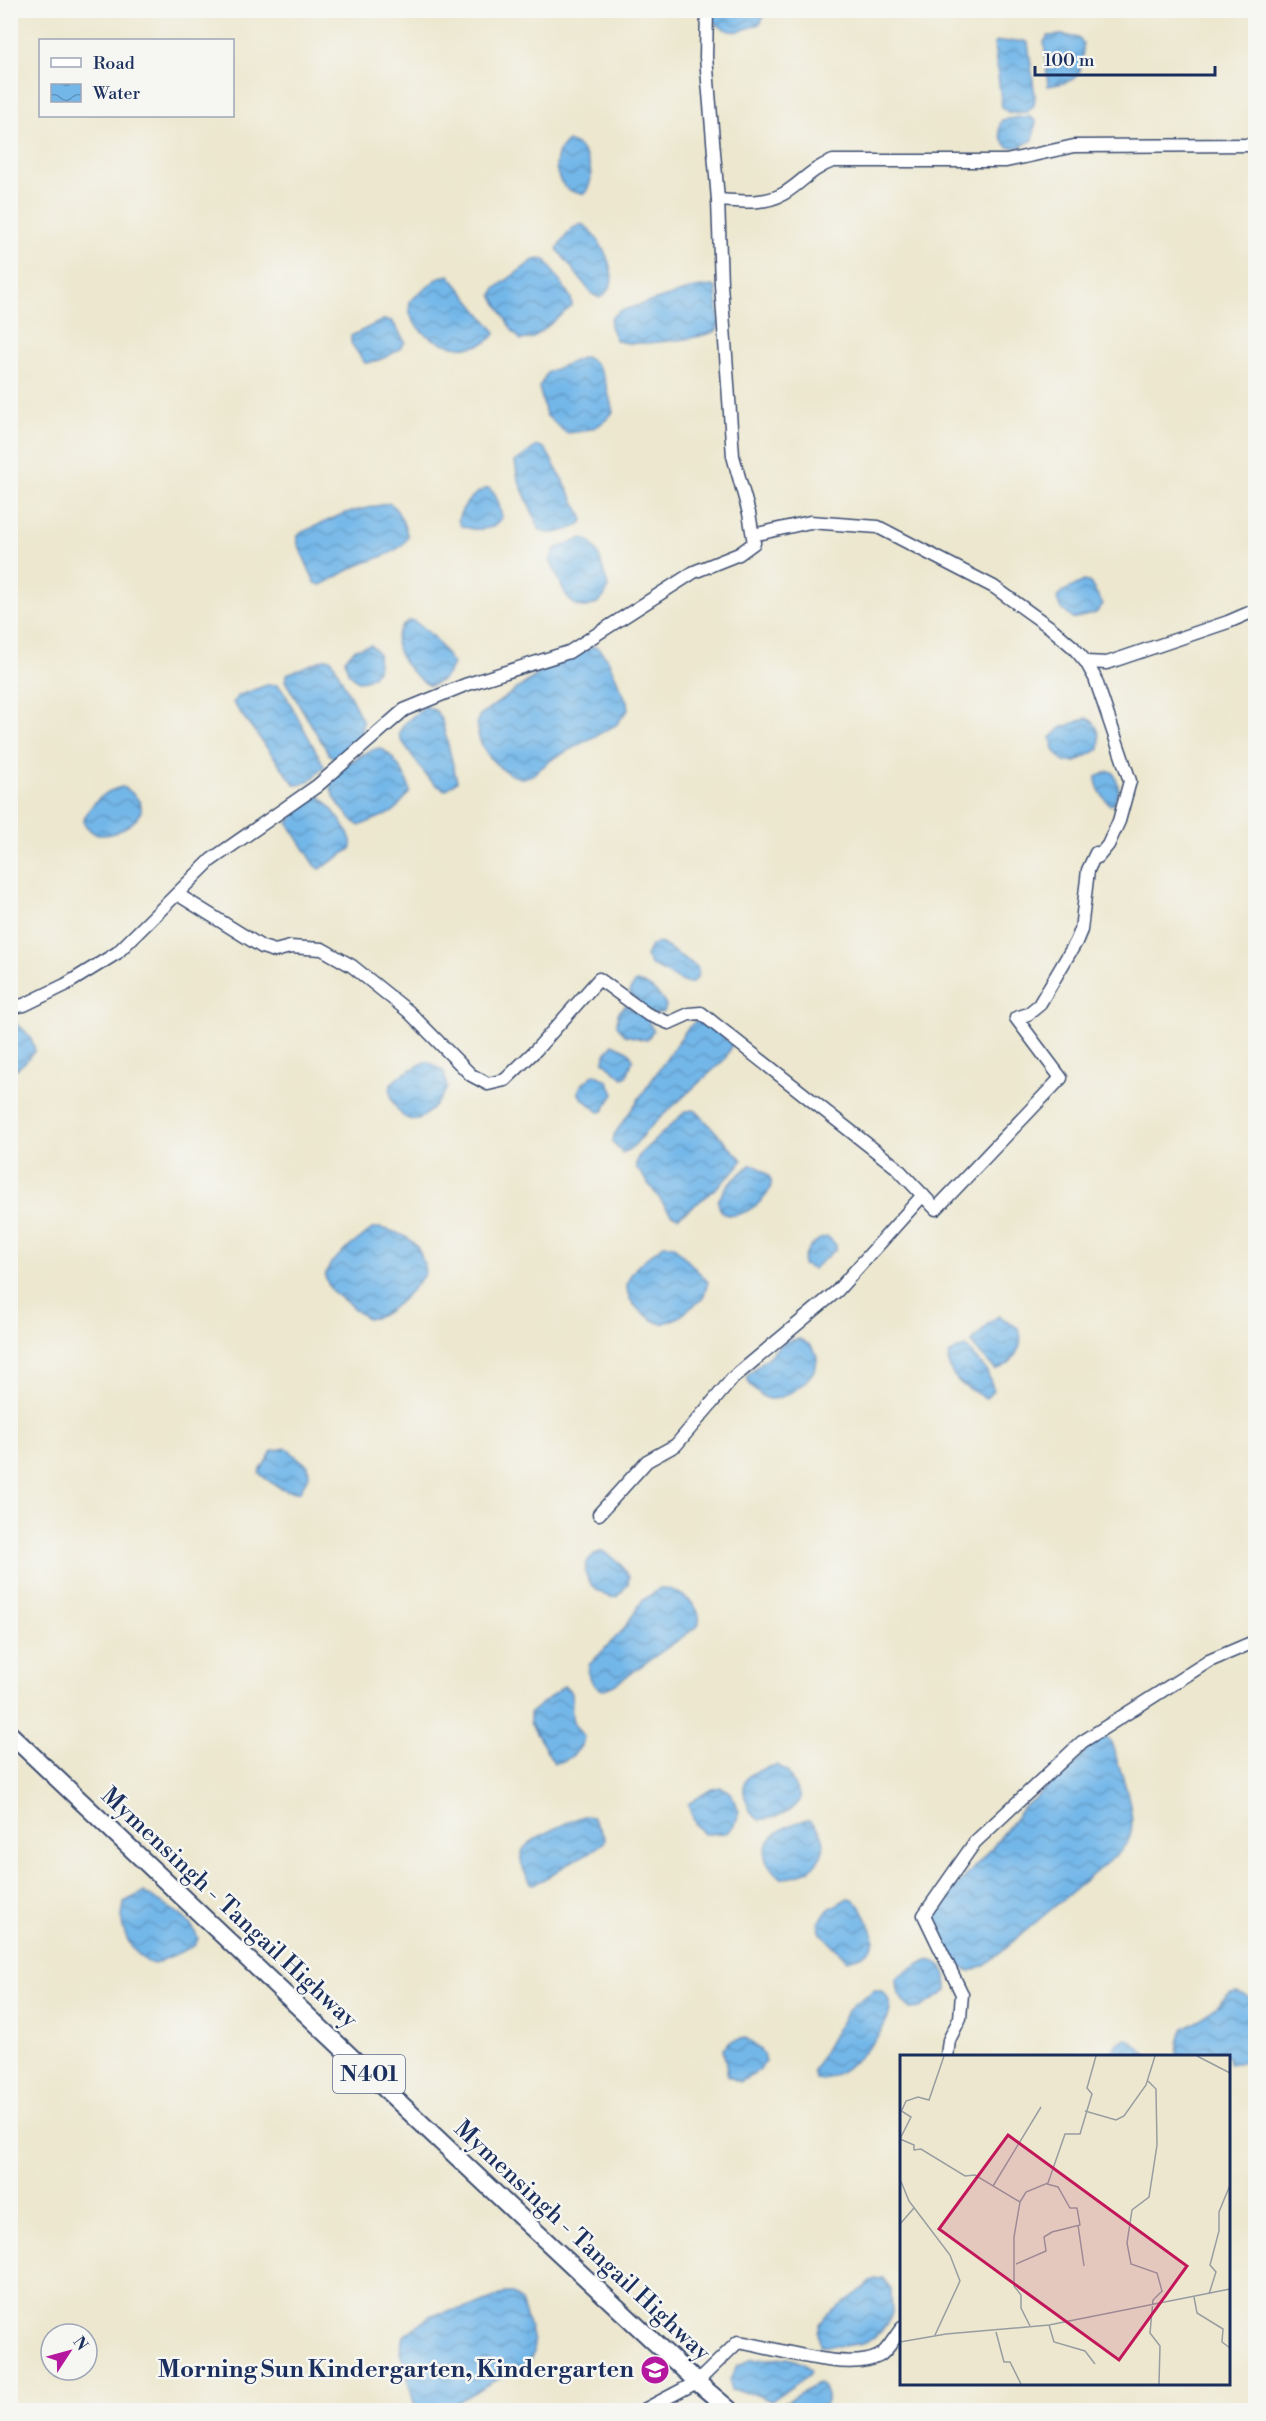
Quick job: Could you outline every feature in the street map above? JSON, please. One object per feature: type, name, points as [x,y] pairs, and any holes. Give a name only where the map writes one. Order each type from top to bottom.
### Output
[{"type":"highway","name":"Mymensingh - Tangail Highway","points":[[10,1734],[696,2382],[730,2410]]},
{"type":"street","points":[[10,1007],[24,1005],[64,985],[117,953],[211,860],[317,786],[404,710],[465,685],[569,652],[694,572],[739,554],[754,543],[733,456],[721,284],[718,200],[706,57],[707,10]]},
{"type":"street","points":[[718,200],[765,201],[783,194],[817,166],[833,161],[1006,161],[1074,146],[1256,145]]},
{"type":"street","points":[[177,894],[262,947],[275,951],[291,947],[322,949],[352,966],[408,1011],[471,1075],[488,1084],[505,1080],[536,1050],[599,979],[647,1014],[669,1023],[688,1014],[701,1013],[896,1167],[936,1209],[1061,1078],[1016,1018],[1028,1014],[1039,1005],[1076,942],[1081,930],[1088,870],[1096,853],[1098,857],[1108,845],[1119,821],[1130,781],[1098,684],[1086,662],[1051,628],[994,586],[878,527],[810,522],[753,535]]},
{"type":"street","points":[[1086,662],[1107,663],[1228,622],[1256,610]]},
{"type":"street","points":[[599,1514],[647,1461],[676,1445],[733,1378],[837,1291],[923,1195]]},
{"type":"street","points":[[947,2055],[949,2040],[960,2018],[962,1994],[924,1915],[975,1842],[1082,1742],[1209,1661],[1256,1641]]},
{"type":"street","points":[[644,2410],[696,2382],[738,2342],[846,2362],[868,2360],[881,2355],[900,2331]]},
{"type":"water","points":[[711,11],[764,11],[761,23],[747,29],[731,31],[714,22]]},
{"type":"water","points":[[1064,35],[1078,38],[1083,43],[1080,69],[1078,74],[1068,82],[1048,86],[1044,42],[1048,36]]},
{"type":"water","points":[[1024,41],[1028,43],[1034,105],[1026,112],[1009,113],[1002,107],[994,44]]},
{"type":"water","points":[[1028,116],[1036,121],[1033,140],[1019,147],[1008,147],[1000,134],[1002,120]]},
{"type":"water","points":[[568,141],[581,149],[589,163],[591,179],[585,193],[567,189],[558,174],[557,157],[561,148]]},
{"type":"water","points":[[581,224],[599,242],[609,262],[612,280],[607,292],[600,298],[592,294],[557,249],[571,229]]},
{"type":"water","points":[[543,259],[571,298],[572,306],[533,338],[521,340],[512,330],[492,295],[496,288],[534,260]]},
{"type":"water","points":[[449,275],[493,329],[495,334],[485,343],[471,347],[441,343],[428,336],[417,326],[410,314],[410,301],[440,277]]},
{"type":"water","points":[[712,286],[716,288],[719,324],[717,330],[697,336],[651,343],[616,340],[610,326],[611,318],[620,311],[695,288]]},
{"type":"water","points":[[383,320],[392,321],[405,342],[398,350],[387,356],[365,363],[351,343],[351,336]]},
{"type":"water","points":[[584,357],[597,365],[601,372],[613,412],[593,428],[566,433],[546,415],[539,387],[548,372]]},
{"type":"water","points":[[537,446],[546,450],[581,514],[583,521],[568,530],[549,533],[540,530],[518,479],[515,462]]},
{"type":"water","points":[[489,488],[497,498],[502,518],[489,528],[472,529],[461,526],[458,520],[462,510],[478,492]]},
{"type":"water","points":[[390,503],[399,514],[408,537],[404,543],[384,556],[351,569],[321,585],[315,583],[298,544],[297,538],[300,533],[345,513]]},
{"type":"water","points":[[583,538],[597,551],[608,586],[606,594],[600,601],[585,607],[577,606],[571,601],[550,561],[555,549]]},
{"type":"water","points":[[1084,581],[1090,583],[1103,604],[1096,613],[1073,619],[1060,607],[1057,598],[1062,592]]},
{"type":"water","points":[[409,621],[414,621],[434,637],[453,664],[444,678],[430,686],[406,665],[397,647],[400,629]]},
{"type":"water","points":[[371,645],[378,653],[376,673],[358,681],[348,672],[345,659],[356,649]]},
{"type":"water","points":[[592,647],[597,647],[607,658],[627,702],[628,710],[616,725],[554,758],[532,775],[523,778],[504,771],[482,746],[477,726],[479,716],[544,670]]},
{"type":"water","points":[[327,658],[332,660],[363,722],[360,736],[344,754],[336,759],[329,754],[285,681],[287,674]]},
{"type":"water","points":[[267,685],[277,685],[284,692],[324,766],[312,778],[300,785],[293,782],[233,703],[237,696]]},
{"type":"water","points":[[425,706],[436,711],[442,721],[457,781],[446,790],[426,775],[401,740],[399,733],[404,724]]},
{"type":"water","points":[[1087,718],[1094,723],[1098,731],[1099,749],[1076,762],[1064,762],[1054,750],[1051,738],[1061,728]]},
{"type":"water","points":[[379,748],[389,755],[399,767],[410,792],[393,812],[359,826],[335,798],[331,788],[332,782],[335,775],[349,763]]},
{"type":"water","points":[[1109,771],[1114,773],[1119,789],[1114,803],[1110,805],[1100,792],[1096,777]]},
{"type":"water","points":[[122,787],[132,793],[140,803],[139,816],[124,828],[107,835],[93,832],[83,822],[85,816],[109,791]]},
{"type":"water","points":[[314,796],[320,796],[340,820],[349,835],[352,848],[320,869],[315,865],[288,823],[302,805]]},
{"type":"water","points":[[656,943],[662,944],[697,967],[698,976],[692,983],[685,983],[651,965],[646,956],[651,946]]},
{"type":"water","points":[[636,982],[650,987],[657,993],[666,1005],[664,1012],[653,1014],[630,995],[630,990]]},
{"type":"water","points":[[626,1005],[647,1019],[653,1030],[647,1040],[625,1035],[617,1025],[618,1013]]},
{"type":"water","points":[[697,1020],[701,1020],[732,1044],[725,1059],[649,1128],[633,1147],[622,1153],[613,1142],[614,1135],[687,1029]]},
{"type":"water","points":[[11,1022],[20,1026],[27,1033],[35,1051],[11,1073]]},
{"type":"water","points":[[613,1044],[629,1052],[633,1059],[627,1076],[623,1078],[604,1062],[605,1054]]},
{"type":"water","points":[[429,1062],[444,1072],[447,1088],[424,1116],[410,1119],[403,1116],[396,1107],[390,1094],[391,1084],[401,1075]]},
{"type":"water","points":[[595,1074],[608,1081],[614,1094],[603,1111],[599,1112],[578,1092],[582,1084]]},
{"type":"water","points":[[696,1111],[742,1160],[723,1182],[678,1217],[671,1214],[636,1167],[636,1161],[641,1153],[685,1112]]},
{"type":"water","points":[[750,1165],[755,1165],[769,1176],[770,1189],[756,1205],[736,1215],[728,1215],[721,1210],[718,1201],[726,1187]]},
{"type":"water","points":[[380,1228],[399,1233],[412,1242],[421,1255],[425,1273],[391,1309],[375,1318],[368,1318],[334,1293],[325,1276],[331,1263],[343,1252],[372,1229]]},
{"type":"water","points":[[828,1237],[836,1245],[836,1249],[813,1269],[803,1265],[803,1260],[810,1247],[818,1240]]},
{"type":"water","points":[[664,1245],[673,1245],[708,1282],[703,1298],[679,1317],[662,1324],[652,1320],[638,1309],[630,1299],[627,1290],[632,1273]]},
{"type":"water","points":[[999,1316],[1018,1328],[1020,1340],[1012,1359],[995,1369],[972,1342],[990,1322]]},
{"type":"water","points":[[799,1339],[812,1348],[817,1358],[815,1368],[809,1378],[778,1398],[770,1399],[759,1394],[747,1377],[786,1341]]},
{"type":"water","points":[[966,1347],[986,1370],[994,1390],[986,1398],[960,1382],[951,1370],[949,1355],[955,1350]]},
{"type":"water","points":[[286,1448],[308,1466],[309,1475],[300,1491],[284,1489],[259,1473],[272,1451]]},
{"type":"water","points":[[602,1551],[619,1562],[629,1577],[628,1584],[617,1597],[610,1597],[595,1588],[586,1573],[586,1565],[591,1557]]},
{"type":"water","points":[[660,1588],[675,1591],[694,1606],[698,1612],[698,1626],[614,1685],[602,1690],[593,1683],[588,1674],[589,1665],[623,1630],[642,1601]]},
{"type":"water","points":[[564,1686],[571,1693],[573,1721],[584,1737],[580,1747],[573,1755],[554,1763],[530,1723],[530,1713]]},
{"type":"water","points":[[1105,1737],[1111,1742],[1130,1804],[1132,1817],[1128,1841],[1117,1854],[986,1964],[971,1971],[964,1969],[951,1958],[941,1942],[934,1917],[946,1898],[992,1848],[1023,1808],[1078,1761],[1091,1744]]},
{"type":"water","points":[[777,1765],[787,1771],[801,1798],[789,1811],[759,1820],[748,1806],[744,1784],[750,1775]]},
{"type":"water","points":[[720,1787],[729,1792],[735,1801],[738,1817],[733,1827],[726,1833],[704,1834],[695,1823],[688,1804],[710,1790]]},
{"type":"water","points":[[584,1816],[592,1817],[605,1838],[604,1842],[546,1878],[532,1884],[523,1869],[522,1852],[532,1842],[550,1831]]},
{"type":"water","points":[[809,1820],[819,1829],[823,1839],[820,1858],[804,1872],[782,1878],[771,1868],[766,1859],[765,1850],[769,1841],[786,1827]]},
{"type":"water","points":[[144,1892],[176,1912],[190,1924],[198,1939],[194,1946],[154,1964],[137,1954],[123,1928],[122,1917],[124,1902]]},
{"type":"water","points":[[848,1898],[853,1899],[862,1910],[874,1938],[867,1952],[847,1960],[821,1933],[818,1923],[829,1909]]},
{"type":"water","points":[[927,1960],[938,1963],[944,1970],[947,1991],[920,2008],[910,2009],[897,1991],[896,1979]]},
{"type":"water","points":[[875,1990],[882,1992],[889,2001],[885,2024],[876,2038],[865,2051],[839,2073],[816,2079],[813,2071],[847,2012],[854,2004]]},
{"type":"water","points":[[1237,1992],[1248,1997],[1255,2005],[1255,2053],[1248,2061],[1230,2064],[1230,2055],[1178,2055],[1179,2038],[1184,2028],[1201,2019],[1231,1993]]},
{"type":"water","points":[[745,2038],[758,2048],[766,2062],[753,2075],[739,2082],[728,2076],[723,2048],[730,2042]]},
{"type":"water","points":[[1128,2039],[1148,2055],[1106,2055],[1118,2043]]},
{"type":"water","points":[[883,2278],[891,2289],[892,2313],[888,2323],[873,2338],[862,2343],[843,2346],[820,2345],[818,2332],[820,2324],[827,2315],[872,2280]]},
{"type":"water","points":[[506,2293],[512,2293],[521,2302],[534,2341],[534,2352],[529,2362],[464,2398],[448,2410],[419,2410],[415,2406],[400,2351],[404,2336],[431,2315],[475,2306]]},
{"type":"water","points":[[787,2358],[803,2362],[811,2371],[809,2375],[771,2401],[754,2394],[731,2390],[730,2380],[737,2365],[751,2360]]},
{"type":"water","points":[[818,2383],[827,2397],[826,2404],[819,2410],[778,2410],[782,2404]]},
{"type":"place","name":"Morning Sun Kindergarten, Kindergarten","points":[[655,2370]]}]
